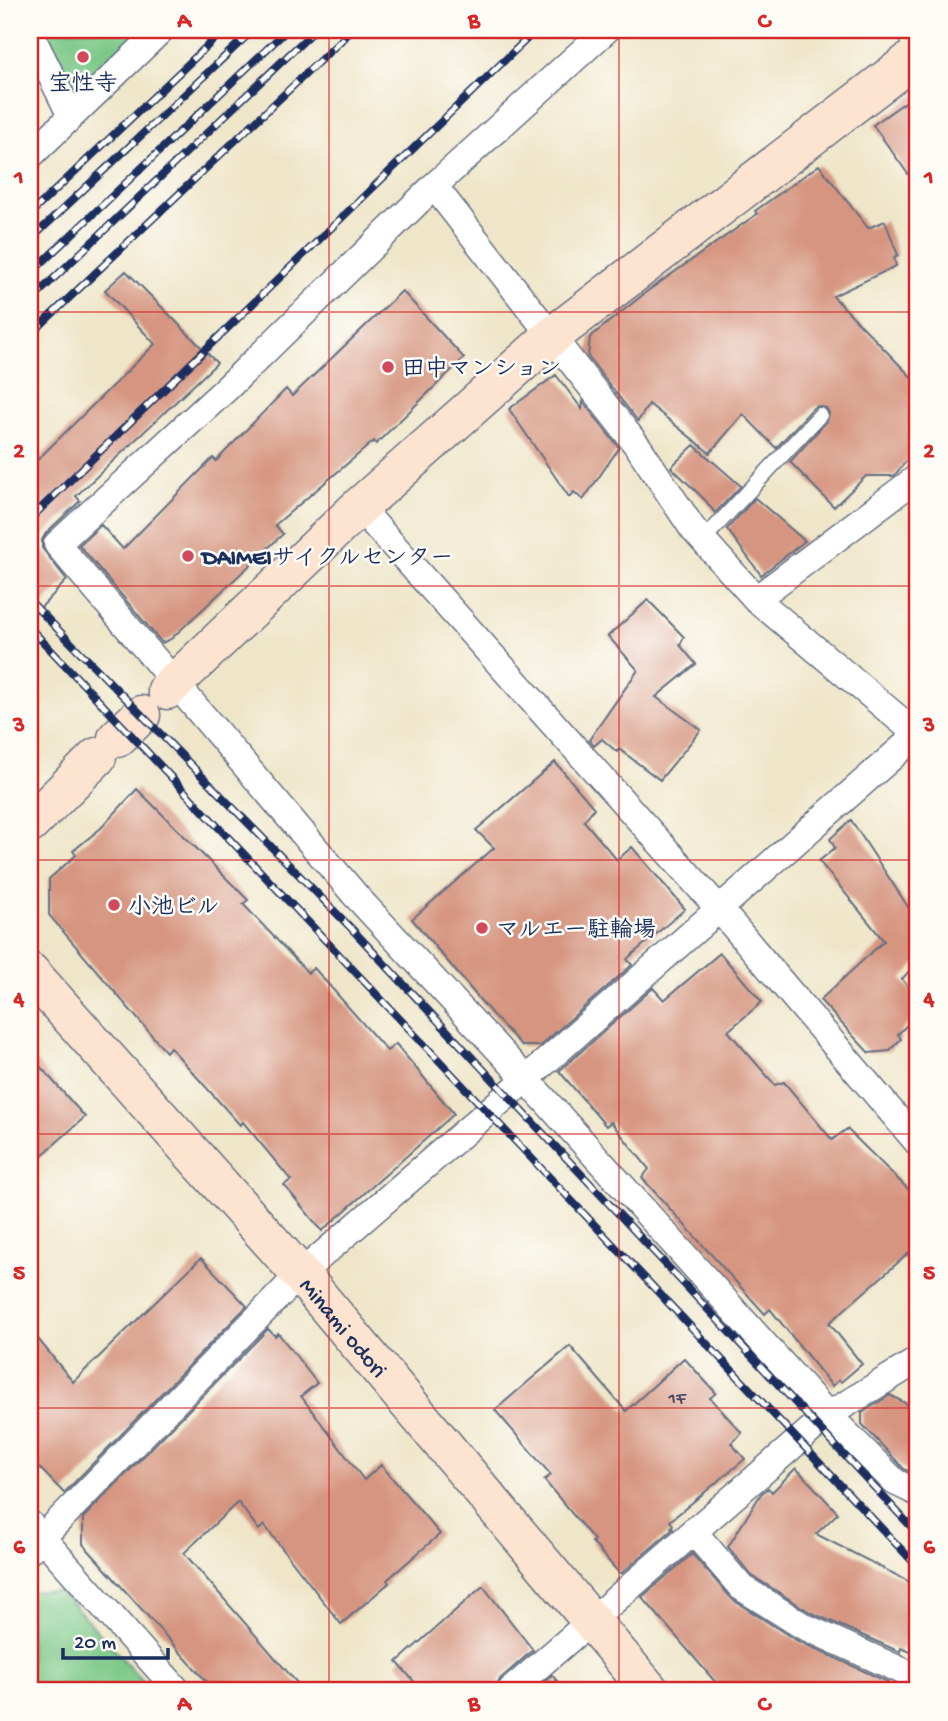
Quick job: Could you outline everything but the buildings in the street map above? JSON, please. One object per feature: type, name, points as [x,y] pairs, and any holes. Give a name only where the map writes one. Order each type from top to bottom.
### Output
[{"type":"street","points":[[30,156],[162,30]]},
{"type":"street","points":[[606,30],[433,186],[226,389],[57,544],[139,717],[356,895],[526,1079],[828,1415],[895,1482],[918,1493]]},
{"type":"street","points":[[908,30],[918,44]]},
{"type":"street","points":[[30,33],[71,117]]},
{"type":"street","points":[[35,807],[139,717],[359,507],[551,337],[918,55]]},
{"type":"street","points":[[178,1691],[34,1537],[300,1274],[918,735],[756,599],[693,529],[639,448],[433,186]]},
{"type":"street","points":[[756,599],[918,477]]},
{"type":"street","points":[[359,507],[720,910],[918,1143]]},
{"type":"street","name":"Minami odori","points":[[30,972],[300,1274],[650,1691]]},
{"type":"street","points":[[510,1691],[828,1415],[918,1360]]},
{"type":"street","points":[[693,1531],[741,1587],[803,1626],[918,1678]]},
{"type":"lane","points":[[703,540],[820,415]]},
{"type":"green space","name":"宝性寺","points":[[40,30],[140,30],[80,88],[67,84]]},
{"type":"green space","points":[[30,1591],[61,1591],[152,1691],[30,1691]]},
{"type":"railway","points":[[30,214],[224,30]]},
{"type":"railway","points":[[30,240],[253,30]]},
{"type":"railway","points":[[30,274],[287,30]]},
{"type":"railway","points":[[30,301],[315,30]]},
{"type":"railway","points":[[30,335],[352,30]]},
{"type":"railway","points":[[30,519],[536,30]]},
{"type":"railway","points":[[30,601],[351,928],[918,1534]]},
{"type":"railway","points":[[30,628],[918,1567]]},
{"type":"place","name":"宝性寺","points":[[83,57]]},
{"type":"place","name":"田中マンション","points":[[388,367]]},
{"type":"place","name":"DAIMEIサイクルセンター","points":[[188,556]]},
{"type":"place","name":"小池ビル","points":[[114,905]]},
{"type":"place","name":"マルエー駐輪場","points":[[482,928]]}]
